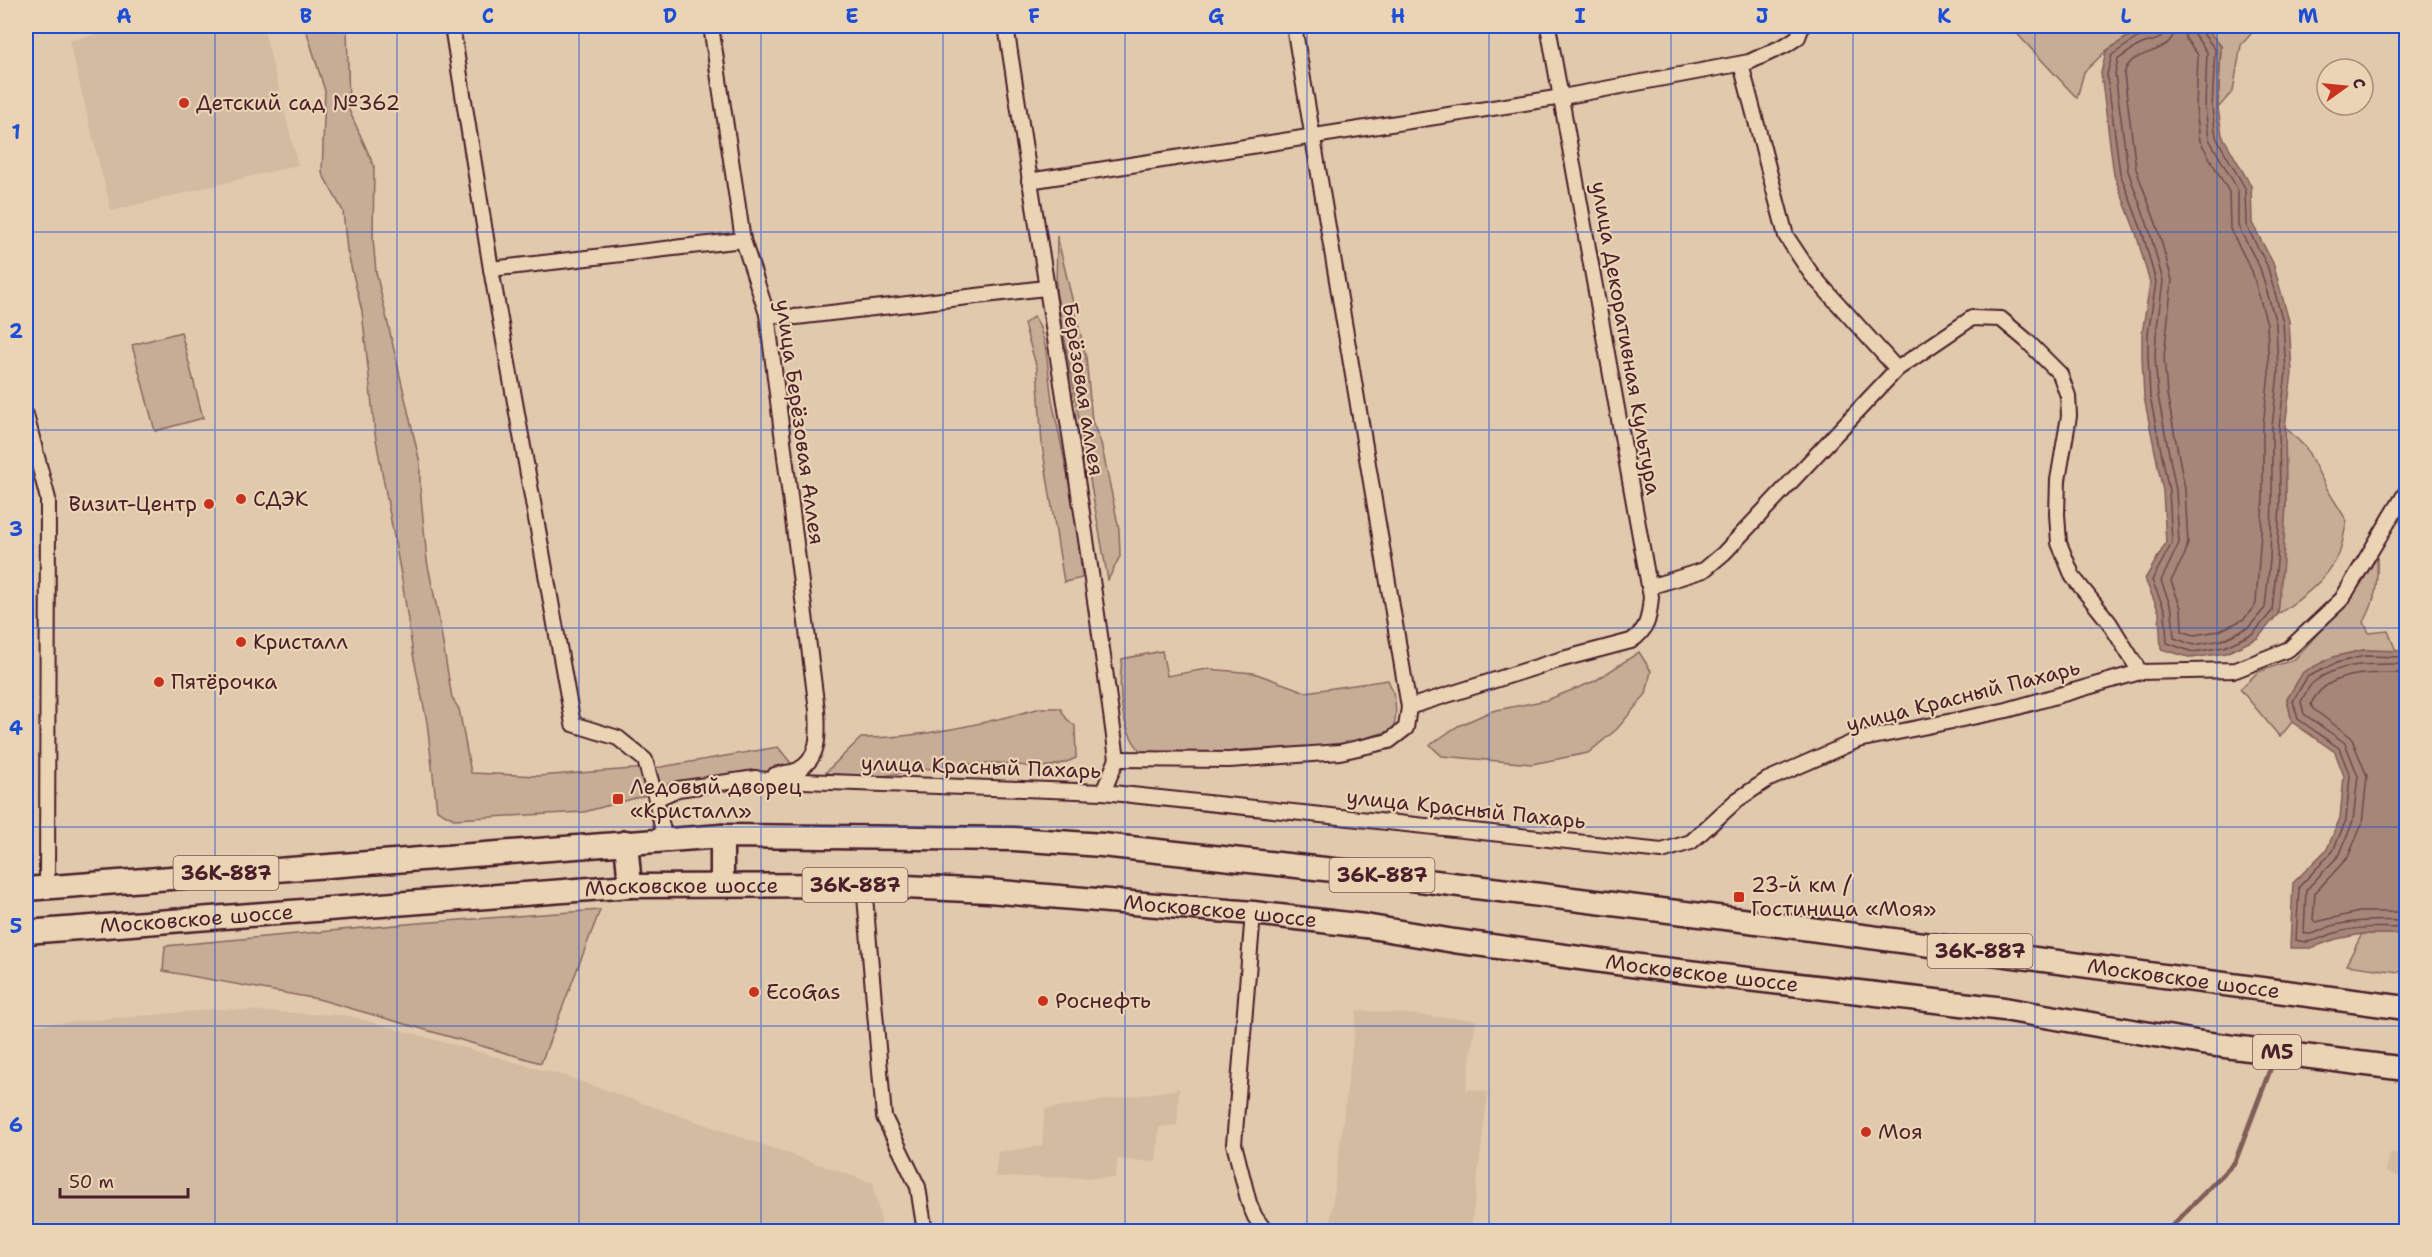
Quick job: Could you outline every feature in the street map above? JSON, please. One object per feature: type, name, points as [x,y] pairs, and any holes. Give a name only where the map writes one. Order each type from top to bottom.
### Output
[{"type":"main road","name":"Московское шоссе","points":[[36,888],[722,836],[1014,839],[1102,845],[1383,876],[2406,1008]]},
{"type":"main road","points":[[722,836],[722,885]]},
{"type":"main road","points":[[626,842],[630,886]]},
{"type":"main road","name":"Московское шоссе","points":[[26,932],[630,886],[864,885],[988,891],[1253,913],[1365,926],[1454,941],[1642,967],[2004,1010],[2202,1043],[2406,1069]]},
{"type":"street","points":[[452,26],[490,269],[573,724],[618,738],[645,760],[665,840]]},
{"type":"street","name":"улица Берёзовая Аллея","points":[[711,26],[743,240],[767,314],[818,710],[819,739],[811,760],[798,770],[749,779]]},
{"type":"street","name":"Берёзовая аллея","points":[[1006,26],[1045,288],[1094,582],[1117,759]]},
{"type":"street","points":[[1103,792],[1117,759],[1229,760],[1340,752],[1389,741],[1406,728],[1409,707],[1294,26]]},
{"type":"street","name":"улица Декоративная Культура","points":[[1409,707],[1558,660],[1631,641],[1641,634],[1649,622],[1651,597],[1548,26]]},
{"type":"street","points":[[1029,180],[1562,97],[1741,64],[1786,45],[1798,37],[1802,26]]},
{"type":"street","points":[[1741,64],[1786,236],[1812,275],[1897,369]]},
{"type":"street","points":[[490,269],[743,240]]},
{"type":"street","points":[[767,314],[796,317],[1045,288]]},
{"type":"street","points":[[1649,587],[1704,570],[1724,553],[1897,369],[1972,318],[2001,319],[2060,374],[2068,396],[2069,416],[2058,480],[2059,543],[2073,577],[2109,622],[2140,672]]},
{"type":"street","points":[[26,414],[48,499],[36,888]]},
{"type":"street","name":"улица Красный Пахарь","points":[[749,779],[1103,792],[1662,851],[1691,842],[1737,800],[1767,780],[1858,740],[2007,710],[2140,672],[2236,670],[2289,649],[2342,599],[2406,492]]},
{"type":"street","points":[[656,799],[678,789],[749,779]]},
{"type":"street","points":[[864,885],[884,1117],[918,1188],[925,1232]]},
{"type":"street","points":[[1253,913],[1234,1144],[1249,1203],[1255,1217],[1266,1232]]},
{"type":"shaded area","name":"Детский сад №362","points":[[131,26],[263,26],[298,165],[111,211],[69,41]]},
{"type":"shaded area","points":[[305,26],[347,26],[349,110],[374,166],[373,239],[376,272],[420,463],[427,561],[452,698],[459,709],[471,773],[538,776],[661,767],[778,747],[794,767],[770,786],[665,790],[584,812],[454,819],[437,810],[427,722],[375,434],[362,311],[347,250],[343,211],[322,173],[325,91]]},
{"type":"shaded area","points":[[2010,26],[2164,26],[2135,32],[2106,51],[2084,72],[2077,98]]},
{"type":"shaded area","points":[[2167,26],[2258,26],[2241,45],[2233,91],[2218,108],[2221,46],[2206,28]]},
{"type":"shaded area","points":[[1057,236],[1086,357],[1092,421],[1101,443],[1119,529],[1120,556],[1108,580],[1056,291]]},
{"type":"shaded area","points":[[1034,316],[1043,337],[1080,556],[1082,578],[1064,582],[1042,445],[1037,368],[1024,324]]},
{"type":"shaded area","points":[[181,332],[203,418],[155,431],[132,345]]},
{"type":"shaded area","points":[[2285,427],[2306,448],[2347,521],[2342,546],[2328,572],[2304,595],[2278,614],[2286,503]]},
{"type":"shaded area","points":[[2377,557],[2375,591],[2364,622],[2369,633],[2388,631],[2396,651],[2363,650],[2333,657],[2287,699],[2292,722],[2280,737],[2240,689],[2258,672],[2295,659],[2359,587]]},
{"type":"shaded area","points":[[1162,651],[1167,676],[1207,669],[1254,673],[1306,692],[1388,680],[1395,705],[1393,730],[1337,746],[1240,750],[1201,757],[1142,753],[1129,733],[1122,709],[1120,683],[1122,659]]},
{"type":"shaded area","points":[[1639,652],[1651,671],[1646,694],[1617,729],[1588,753],[1532,764],[1442,756],[1430,745],[1458,726],[1492,711],[1547,700],[1595,681]]},
{"type":"shaded area","points":[[1041,708],[1060,708],[1075,726],[1076,758],[1040,767],[998,763],[948,766],[838,784],[826,772],[861,738],[907,736],[952,729]]},
{"type":"shaded area","points":[[600,910],[541,1063],[318,999],[163,971],[165,946],[418,923]]},
{"type":"shaded area","points":[[2362,934],[2406,934],[2406,973],[2346,965]]},
{"type":"shaded area","points":[[219,1009],[350,1016],[565,1076],[873,1183],[883,1231],[26,1231],[26,1026]]},
{"type":"shaded area","points":[[1357,1010],[1476,1020],[1466,1089],[1488,1092],[1471,1231],[1329,1231]]},
{"type":"shaded area","points":[[1179,1089],[1177,1125],[1159,1127],[1156,1162],[1118,1159],[1115,1178],[995,1177],[998,1152],[1042,1146],[1045,1109]]},
{"type":"shaded area","points":[[2391,1152],[2406,1157],[2406,1179],[2385,1172]]},
{"type":"water","points":[[2164,26],[2206,28],[2221,46],[2218,108],[2222,135],[2251,186],[2252,223],[2273,263],[2289,321],[2292,373],[2285,427],[2286,503],[2278,614],[2258,638],[2226,653],[2192,658],[2161,649],[2159,612],[2145,579],[2166,543],[2163,491],[2144,397],[2142,334],[2150,283],[2136,233],[2114,175],[2101,73],[2106,51],[2135,32]]},
{"type":"water","points":[[2364,650],[2406,651],[2406,934],[2362,934],[2336,939],[2311,948],[2290,948],[2293,883],[2327,849],[2340,818],[2344,776],[2335,752],[2292,722],[2287,699],[2303,672],[2333,657]]},
{"type":"waterway","points":[[2166,1232],[2235,1162],[2270,1070]]},
{"type":"place","name":"Детский сад №362","points":[[184,103]]},
{"type":"place","name":"СДЭК","points":[[241,499]]},
{"type":"place","name":"Визит-Центр","points":[[209,504]]},
{"type":"place","name":"Кристалл","points":[[241,642]]},
{"type":"place","name":"Пятёрочка","points":[[159,682]]},
{"type":"place","name":"Ледовый дворец «Кристалл»","points":[[618,799]]},
{"type":"place","name":"23-й км / Гостиница «Моя»","points":[[1739,897]]},
{"type":"place","name":"EcoGas","points":[[754,992]]},
{"type":"place","name":"Роснефть","points":[[1043,1001]]},
{"type":"place","name":"Моя","points":[[1866,1132]]}]
